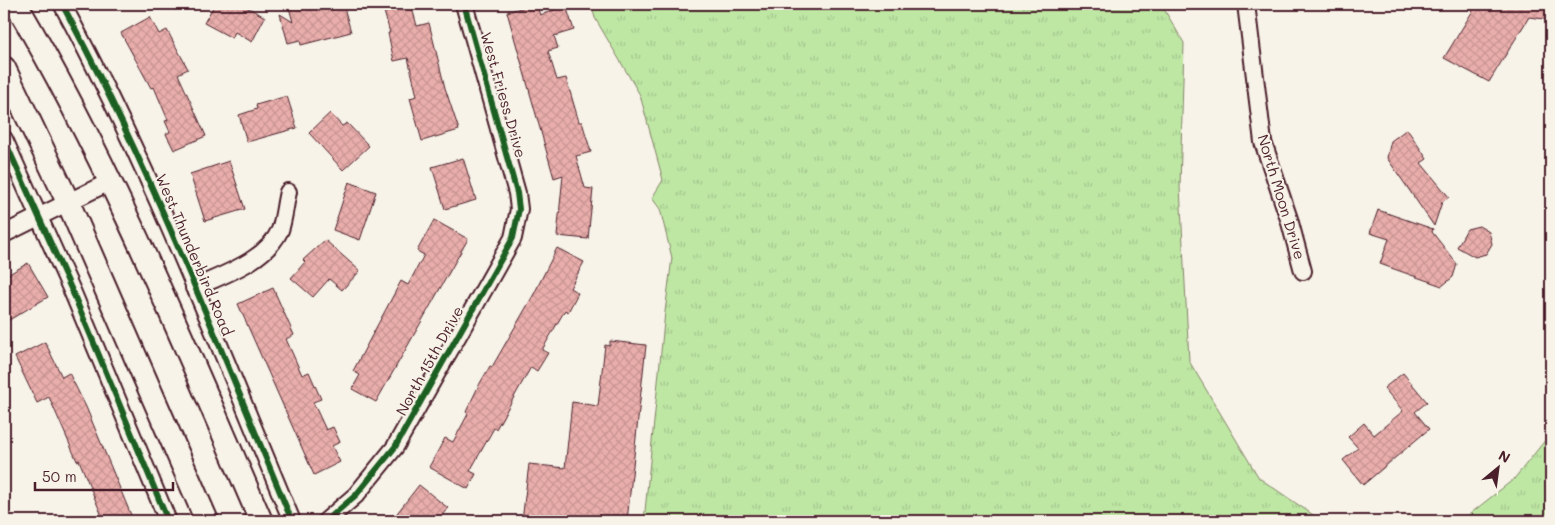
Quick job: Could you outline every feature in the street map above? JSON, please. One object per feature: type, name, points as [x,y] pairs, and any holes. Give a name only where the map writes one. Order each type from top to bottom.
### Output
[{"type":"main road","points":[[16,4],[49,60],[111,181],[260,521]]},
{"type":"main road","points":[[4,68],[68,202],[207,521]]},
{"type":"street","name":"West Thunderbird Road","points":[[62,4],[96,66],[145,171],[292,521]]},
{"type":"street","name":"West Friess Drive","points":[[464,4],[517,193]]},
{"type":"street","name":"North Moon Drive","points":[[1246,4],[1263,142],[1289,219],[1303,271]]},
{"type":"street","points":[[4,139],[40,216],[168,521]]},
{"type":"street","points":[[4,234],[111,181]]},
{"type":"street","points":[[194,288],[241,266],[262,252],[280,230],[288,192]]},
{"type":"street","name":"North 15th Drive","points":[[326,521],[356,494],[395,447],[513,238],[519,209],[517,193]]},
{"type":"green space","points":[[591,4],[1161,4],[1184,43],[1180,187],[1189,361],[1259,478],[1322,521],[644,521],[672,258],[660,209],[652,198],[663,180],[640,95],[595,18]]},
{"type":"green space","points":[[1551,433],[1551,521],[1461,521],[1514,479]]},
{"type":"building","points":[[215,4],[241,4],[265,17],[252,42],[235,32],[232,38],[204,23]]},
{"type":"building","points":[[288,4],[343,4],[351,32],[301,45],[300,40],[288,43],[280,14],[293,22]]},
{"type":"building","points":[[382,4],[411,4],[417,26],[429,23],[445,88],[459,130],[422,141],[410,98],[417,96],[408,58],[394,61],[388,33],[390,33]]},
{"type":"building","points":[[536,4],[540,15],[566,6],[574,30],[554,36],[558,48],[548,51],[557,80],[566,78],[579,122],[582,122],[591,152],[576,156],[585,188],[593,189],[588,239],[557,236],[563,175],[554,178],[507,12]]},
{"type":"building","points":[[1477,4],[1551,4],[1551,20],[1529,17],[1489,82],[1444,58]]},
{"type":"building","points":[[150,17],[159,34],[167,30],[188,69],[178,74],[206,136],[174,150],[166,134],[170,132],[165,121],[168,120],[154,87],[151,88],[121,33]]},
{"type":"building","points":[[287,96],[297,128],[247,142],[239,115],[257,109],[256,105]]},
{"type":"building","points":[[330,113],[342,126],[347,123],[369,146],[343,170],[309,133]]},
{"type":"building","points":[[1407,129],[1427,159],[1421,163],[1449,197],[1442,202],[1434,226],[1387,158],[1391,141]]},
{"type":"building","points":[[463,158],[476,200],[445,209],[432,167]]},
{"type":"building","points":[[229,161],[245,209],[205,221],[190,174]]},
{"type":"building","points":[[349,182],[376,192],[360,240],[333,230]]},
{"type":"building","points":[[1378,210],[1433,229],[1432,232],[1457,264],[1453,277],[1442,286],[1380,264],[1389,239],[1370,233]]},
{"type":"building","points":[[434,220],[468,239],[376,402],[352,389],[360,375],[353,371],[401,281],[408,285],[424,255],[417,251]]},
{"type":"building","points":[[1479,226],[1489,232],[1492,244],[1486,254],[1475,257],[1457,247],[1467,229]]},
{"type":"building","points":[[325,240],[360,271],[342,290],[329,279],[313,297],[291,278],[305,262],[303,260]]},
{"type":"building","points":[[557,248],[584,262],[570,288],[578,293],[568,312],[565,310],[542,350],[548,353],[537,371],[531,367],[496,429],[494,428],[470,471],[476,474],[468,489],[429,467],[445,438],[453,442],[468,414],[466,412],[479,385],[490,366],[492,367],[534,294]]},
{"type":"building","points":[[28,263],[48,297],[4,323],[4,277]]},
{"type":"building","points":[[273,288],[294,335],[286,339],[302,375],[309,372],[321,399],[313,402],[326,430],[333,427],[340,442],[332,446],[340,462],[314,475],[238,304]]},
{"type":"building","points":[[610,341],[646,345],[627,521],[570,521],[538,518],[538,521],[522,521],[529,464],[565,468],[572,402],[598,406],[605,345],[610,346]]},
{"type":"building","points":[[45,342],[62,377],[69,373],[86,407],[131,515],[115,521],[104,521],[79,460],[77,461],[49,397],[37,403],[15,357]]},
{"type":"building","points":[[1403,373],[1427,402],[1415,412],[1429,429],[1363,485],[1343,460],[1358,448],[1348,437],[1364,423],[1374,435],[1403,411],[1384,388]]},
{"type":"building","points":[[419,485],[448,508],[437,521],[391,521]]},
{"type":"cycle path","points":[[62,4],[126,130],[155,195],[292,521]]},
{"type":"cycle path","points":[[326,521],[356,495],[395,447],[513,238],[519,209],[517,193],[464,4]]},
{"type":"cycle path","points":[[4,139],[73,293],[168,521]]}]
